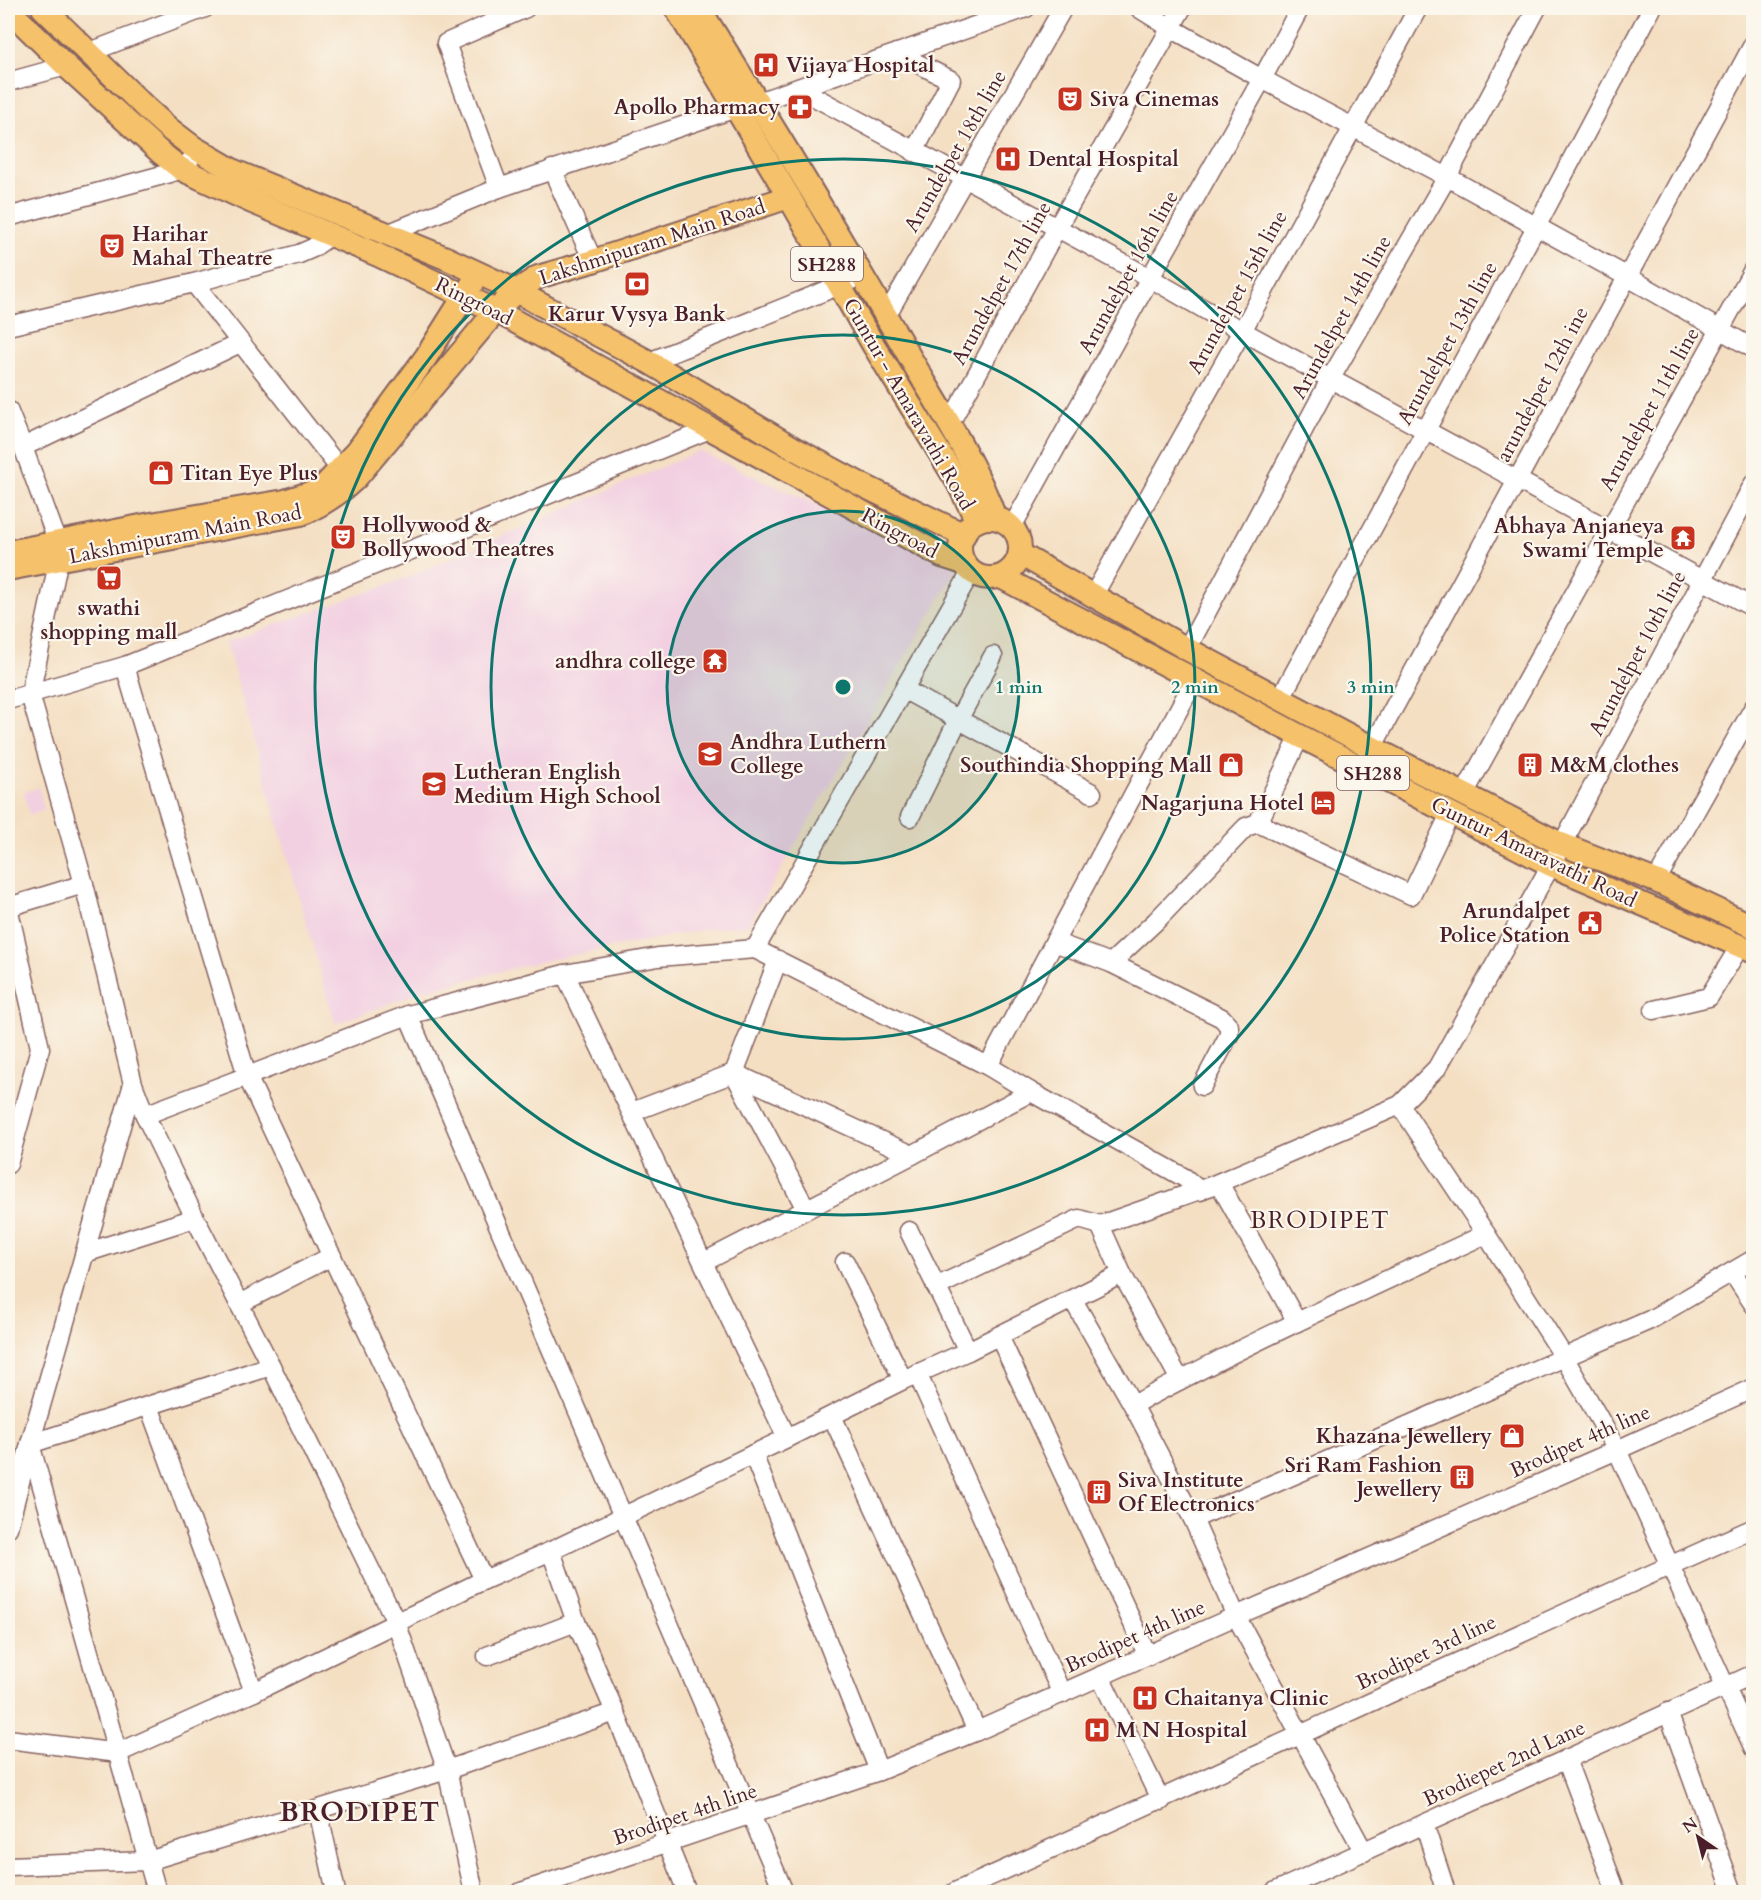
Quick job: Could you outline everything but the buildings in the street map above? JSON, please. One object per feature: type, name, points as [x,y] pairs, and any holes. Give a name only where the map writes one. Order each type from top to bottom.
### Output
[{"type":"main road","name":"Ringroad","points":[[43,8],[168,128],[234,171],[479,273],[516,291],[649,362],[795,449],[862,485],[987,525]]},
{"type":"main road","name":"Guntur - Amaravathi Road","points":[[676,8],[789,197],[874,346],[958,483],[987,525]]},
{"type":"main road","name":"Guntur - Amaravathi Road","points":[[699,8],[886,316],[980,480],[987,525]]},
{"type":"main road","name":"Ringroad","points":[[8,9],[66,66],[181,169],[378,255],[496,311],[942,556],[968,568]]},
{"type":"main road","name":"Lakshmipuram Main Road","points":[[8,552],[58,551],[301,514],[320,506],[356,478],[496,311],[516,291],[537,277],[789,197]]},
{"type":"main road","name":"Lakshmipuram Main Road","points":[[8,569],[58,551],[151,524],[300,497],[326,484],[357,452],[426,357],[479,273]]},
{"type":"main road","name":"SH288","points":[[1001,577],[980,577],[968,568],[961,554],[961,544],[987,525],[1017,534],[1020,554],[1187,650],[1371,747],[1561,844],[1656,881],[1754,927]]},
{"type":"main road","points":[[1001,577],[1016,564],[1020,554]]},
{"type":"main road","name":"Guntur Amaravathi Road","points":[[1001,577],[1300,736],[1551,865],[1747,949]]},
{"type":"street","points":[[90,52],[205,8]]},
{"type":"street","points":[[499,188],[446,43],[526,8]]},
{"type":"street","points":[[758,102],[1026,8]]},
{"type":"street","name":"Arundelpet 18th line","points":[[886,316],[1062,8]]},
{"type":"street","points":[[1139,8],[1262,79],[1447,177],[1754,349]]},
{"type":"street","name":"Arundelpet 17th line","points":[[949,425],[1057,228],[1182,8]]},
{"type":"street","name":"Arundelpet 16th line","points":[[987,525],[1150,278],[1300,8]]},
{"type":"street","name":"Arundelpet 15th line","points":[[1093,596],[1242,331],[1418,8]]},
{"type":"street","name":"Arundelpet 14th line","points":[[1187,650],[1331,378],[1447,177],[1537,8]]},
{"type":"street","name":"Arundelpet 13th line","points":[[1280,699],[1652,8]]},
{"type":"street","name":"arundelpet 12th ine","points":[[1362,768],[1371,747],[1754,43]]},
{"type":"street","points":[[896,53],[951,80],[914,152]]},
{"type":"street","points":[[8,82],[66,66]]},
{"type":"street","points":[[798,88],[1754,608]]},
{"type":"street","points":[[387,234],[499,188],[736,108]]},
{"type":"street","points":[[8,217],[181,169],[201,151]]},
{"type":"street","points":[[552,169],[593,261]]},
{"type":"street","points":[[8,326],[194,284],[299,254],[313,248],[331,235]]},
{"type":"street","name":"Arundelpet 11th line","points":[[1464,794],[1754,268]]},
{"type":"street","points":[[649,362],[840,286],[861,275]]},
{"type":"street","points":[[194,284],[340,469]]},
{"type":"street","points":[[23,447],[240,343]]},
{"type":"street","points":[[8,410],[58,551],[30,694],[84,884],[133,1084],[145,1115],[195,1218],[271,1366],[396,1622],[447,1770],[474,1893]]},
{"type":"street","points":[[8,700],[125,666],[710,429]]},
{"type":"street","name":"Arundelpet 10th line","points":[[1400,1105],[1437,1068],[1551,865],[1754,483]]},
{"type":"street","points":[[755,949],[905,690],[968,568]]},
{"type":"street","points":[[910,817],[993,656]]},
{"type":"street","points":[[125,666],[247,1076],[484,1580]]},
{"type":"street","points":[[988,1065],[1195,679]]},
{"type":"street","points":[[905,690],[1092,793]]},
{"type":"street","points":[[1656,881],[1754,707]]},
{"type":"street","points":[[1258,823],[1300,736]]},
{"type":"street","points":[[1111,963],[1156,921],[1246,827],[1258,823],[1411,894],[1451,812]]},
{"type":"street","points":[[8,1164],[40,1048],[8,907],[84,884]]},
{"type":"street","points":[[1054,942],[1111,963],[1222,1018],[1229,1026],[1229,1035],[1202,1086]]},
{"type":"street","points":[[145,1115],[408,1015],[565,974],[658,957],[755,949],[988,1065],[1031,1092],[1185,1178],[1200,1191]]},
{"type":"street","points":[[1654,1010],[1710,997],[1747,949]]},
{"type":"street","points":[[777,960],[734,1073],[806,1209]]},
{"type":"street","points":[[565,974],[787,1438]]},
{"type":"street","points":[[408,1015],[784,1893]]},
{"type":"street","points":[[632,1112],[734,1073],[912,1155]]},
{"type":"street","points":[[8,1528],[15,1470],[30,1444],[133,1084]]},
{"type":"street","points":[[704,1262],[1031,1092]]},
{"type":"street","points":[[936,1287],[1079,1220],[1100,1225],[1200,1191],[1400,1105],[1564,1356],[1617,1450],[1754,1749]]},
{"type":"street","points":[[1219,1183],[1297,1322]]},
{"type":"street","points":[[85,1253],[195,1218]]},
{"type":"street","points":[[1100,1225],[1122,1274],[1180,1380]]},
{"type":"street","points":[[909,1231],[968,1351]]},
{"type":"street","points":[[1133,1405],[1297,1322],[1486,1234]]},
{"type":"street","points":[[239,1304],[332,1256]]},
{"type":"street","points":[[1192,1519],[1650,1320],[1754,1259]]},
{"type":"street","points":[[845,1262],[910,1376],[1062,1694]]},
{"type":"street","points":[[1732,1272],[1754,1305]]},
{"type":"street","points":[[8,1739],[118,1753],[254,1692],[484,1580],[551,1551],[787,1438],[910,1376],[999,1336],[1122,1274]]},
{"type":"street","points":[[1073,1300],[1133,1405],[1192,1519],[1236,1616],[1364,1852]]},
{"type":"street","points":[[999,1336],[1148,1656]]},
{"type":"street","points":[[30,1444],[271,1366]]},
{"type":"street","name":"Brodipet 4th line","points":[[521,1893],[879,1772],[1062,1694],[1754,1388]]},
{"type":"street","points":[[148,1406],[254,1692]]},
{"type":"street","points":[[832,1416],[977,1731]]},
{"type":"street","points":[[30,1444],[157,1893]]},
{"type":"street","points":[[753,1454],[879,1772]]},
{"type":"street","name":"Brodipet 3rd line","points":[[955,1893],[1161,1801],[1301,1734],[1754,1528]]},
{"type":"street","points":[[551,1551],[576,1622],[615,1712],[687,1893]]},
{"type":"street","points":[[487,1656],[576,1622]]},
{"type":"street","name":"Brodiepet 2nd Lane","points":[[1274,1893],[1292,1889],[1424,1824],[1754,1674]]},
{"type":"street","points":[[1100,1676],[1161,1801]]},
{"type":"street","points":[[8,1866],[148,1861],[447,1770],[615,1712]]},
{"type":"street","points":[[1668,1712],[1733,1893]]},
{"type":"street","points":[[1566,1759],[1616,1893]]},
{"type":"street","points":[[318,1810],[336,1893]]},
{"type":"street","points":[[1424,1824],[1446,1893]]},
{"type":"shaded area","points":[[699,451],[957,569],[748,925],[706,929],[544,961],[425,990],[335,1024],[226,642],[396,582]]},
{"type":"shaded area","points":[[39,788],[44,811],[29,814],[24,792]]},
{"type":"place","name":"Vijaya Hospital","points":[[766,65]]},
{"type":"place","name":"Siva Cinemas","points":[[1070,99]]},
{"type":"place","name":"Apollo Pharmacy","points":[[800,107]]},
{"type":"place","name":"Dental Hospital","points":[[1008,159]]},
{"type":"place","name":"Harihar Mahal Theatre","points":[[112,246]]},
{"type":"place","name":"Karur Vysya Bank","points":[[637,284]]},
{"type":"place","name":"Titan Eye Plus","points":[[161,473]]},
{"type":"place","name":"Hollywood & Bollywood Theatres","points":[[343,537]]},
{"type":"place","name":"Abhaya Anjaneya Swami Temple","points":[[1683,538]]},
{"type":"place","name":"swathi shopping mall","points":[[109,578]]},
{"type":"place","name":"andhra college","points":[[715,661]]},
{"type":"place","name":"Andhra Luthern College","points":[[710,754]]},
{"type":"place","name":"Southindia Shopping Mall","points":[[1231,765]]},
{"type":"place","name":"M&M clothes","points":[[1530,765]]},
{"type":"place","name":"Lutheran English Medium High School","points":[[434,784]]},
{"type":"place","name":"Nagarjuna Hotel","points":[[1323,803]]},
{"type":"place","name":"Arundalpet Police Station","points":[[1590,923]]},
{"type":"place","name":"Khazana Jewellery","points":[[1512,1436]]},
{"type":"place","name":"Sri Ram Fashion Jewellery","points":[[1462,1477]]},
{"type":"place","name":"Siva Institute Of Electronics","points":[[1099,1492]]},
{"type":"place","name":"Chaitanya Clinic","points":[[1145,1698]]},
{"type":"place","name":"M N Hospital","points":[[1097,1730]]},
{"type":"district","name":"BRODIPET","points":[[1320,1220]]},
{"type":"district","name":"BRODIPET","points":[[360,1812]]}]
